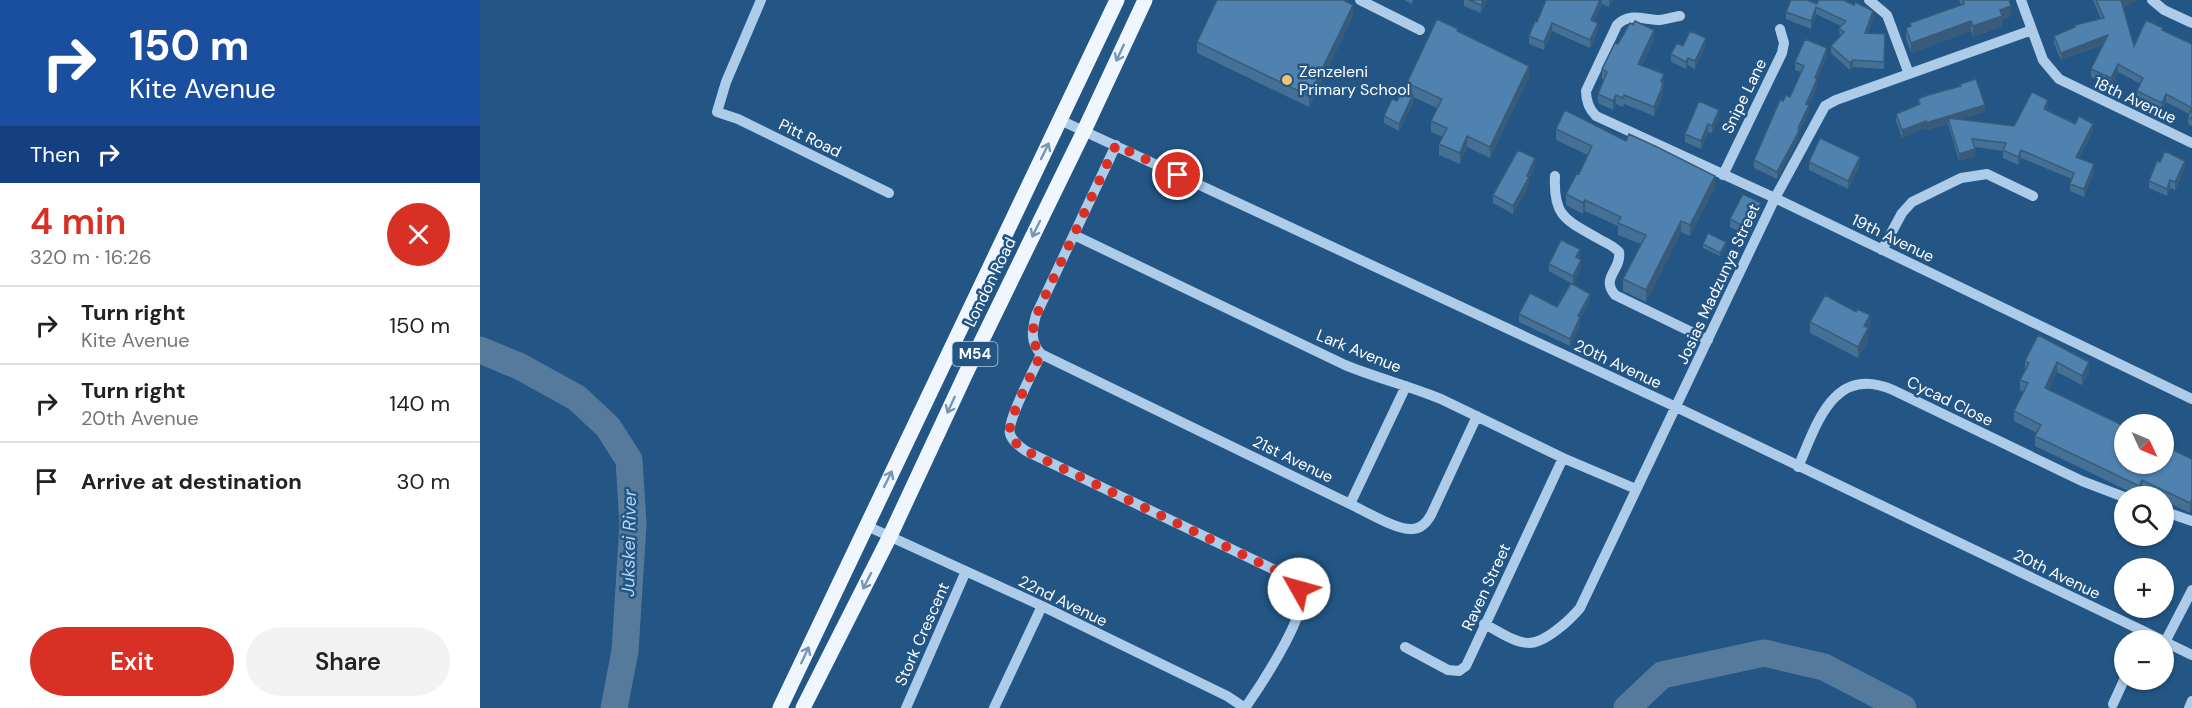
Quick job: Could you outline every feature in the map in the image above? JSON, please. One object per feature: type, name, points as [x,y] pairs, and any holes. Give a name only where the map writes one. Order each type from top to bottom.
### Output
[{"type":"main road","name":"London Road","points":[[780,708],[1117,0]]},
{"type":"main road","name":"London Road","points":[[803,708],[890,536],[1145,0]]},
{"type":"street","name":"Pitt Road","points":[[761,0],[726,82],[717,112],[738,119],[889,193]]},
{"type":"street","points":[[1360,0],[1420,30]]},
{"type":"street","points":[[1869,0],[1887,15],[1909,74]]},
{"type":"street","points":[[2021,0],[2032,30]]},
{"type":"street","points":[[2152,0],[2164,10],[2192,24]]},
{"type":"street","name":"19th Avenue","points":[[1680,16],[1660,20],[1630,17],[1620,22],[1587,87],[1587,101],[1596,116],[1775,198],[2192,399]]},
{"type":"street","name":"Snipe Lane","points":[[1723,175],[1782,54],[1784,43],[1780,29]]},
{"type":"street","name":"Josias Madzunya Street","points":[[1484,624],[1517,640],[1531,643],[1552,632],[1580,608],[1775,198],[1825,106],[1836,100],[2032,30]]},
{"type":"street","name":"18th Avenue","points":[[2032,30],[2043,60],[2064,83],[2192,143]]},
{"type":"street","name":"20th Avenue","points":[[1060,120],[1676,407],[2130,630]]},
{"type":"street","points":[[1116,145],[1034,322],[1033,342],[1041,354],[1010,421],[1010,434],[1026,451],[1279,572],[1299,589],[1302,597],[1299,616],[1264,681],[1245,708]]},
{"type":"street","points":[[1882,250],[1902,213],[1911,202],[1960,178],[1987,174],[2033,196]]},
{"type":"street","points":[[1555,176],[1554,198],[1561,212],[1571,222],[1619,252],[1619,261],[1609,281],[1615,295],[1708,340]]},
{"type":"street","name":"Lark Avenue","points":[[1074,235],[1345,365],[1406,386],[1477,416],[1563,458],[1636,489]]},
{"type":"street","name":"21st Avenue","points":[[1041,354],[1350,504],[1411,529],[1424,524],[1431,515],[1477,416]]},
{"type":"street","name":"Cycad Close","points":[[1798,467],[1824,409],[1834,396],[1853,386],[1872,384],[1893,390],[2082,481],[2114,493]]},
{"type":"street","points":[[1350,504],[1406,386]]},
{"type":"street","name":"Raven Street","points":[[1405,647],[1448,670],[1459,671],[1469,661],[1484,624],[1563,458]]},
{"type":"street","points":[[2174,515],[2192,521]]},
{"type":"street","name":"22nd Avenue","points":[[867,526],[1042,606],[1227,696],[1245,708]]},
{"type":"street","name":"Stork Crescent","points":[[906,708],[966,572]]},
{"type":"street","points":[[2169,630],[2192,590]]},
{"type":"street","points":[[994,708],[1042,606]]},
{"type":"street","name":"20th Avenue","points":[[2174,646],[2192,655]]},
{"type":"street","points":[[2113,704],[2119,690]]},
{"type":"street","points":[[2189,708],[2192,701]]},
{"type":"building","name":"Zenzeleni Primary School","points":[[1217,0],[1343,0],[1353,5],[1309,96],[1197,42]]},
{"type":"building","points":[[1469,0],[1483,0],[1481,5]]},
{"type":"building","points":[[1546,0],[1600,0],[1591,20],[1598,23],[1590,40],[1552,23],[1544,42],[1529,36]]},
{"type":"building","points":[[1791,0],[1807,0],[1817,4],[1819,0],[1843,0],[1854,5],[1855,2],[1873,11],[1865,33],[1885,34],[1884,62],[1853,60],[1850,63],[1831,46],[1844,32],[1839,28],[1846,21],[1816,7],[1811,21],[1786,12]]},
{"type":"building","points":[[1963,0],[2009,0],[2011,6],[2000,10],[2002,16],[1973,26],[1971,21],[1911,43],[1906,28],[1911,26],[1910,23],[1964,4]]},
{"type":"building","points":[[2096,0],[2121,0],[2134,46],[2146,20],[2192,44],[2192,108],[2166,94],[2162,103],[2137,91],[2143,78],[2118,64],[2111,78],[2091,69],[2108,35],[2061,53],[2054,36],[2075,25],[2104,18]]},
{"type":"building","points":[[1437,19],[1529,66],[1490,147],[1467,136],[1460,153],[1439,144],[1447,128],[1431,121],[1442,99],[1407,83]]},
{"type":"building","points":[[1635,21],[1654,30],[1638,64],[1664,74],[1654,107],[1624,95],[1623,98],[1616,95],[1613,101],[1598,94],[1607,72],[1602,69],[1615,43],[1618,44],[1630,23],[1633,25]]},
{"type":"building","points":[[1690,31],[1706,38],[1695,61],[1688,58],[1686,62],[1671,54],[1677,43],[1683,46]]},
{"type":"building","points":[[1805,39],[1827,48],[1798,133],[1777,172],[1754,160],[1780,100],[1783,101],[1786,95],[1790,97],[1804,66],[1795,62]]},
{"type":"building","points":[[1976,79],[1985,105],[1902,130],[1896,114],[1920,104],[1918,99]]},
{"type":"building","points":[[1402,91],[1413,95],[1399,124],[1384,116],[1392,99],[1397,101]]},
{"type":"building","points":[[2032,92],[2048,100],[2044,109],[2075,124],[2079,116],[2093,124],[2076,157],[2094,164],[2084,189],[2070,184],[2074,173],[2021,150],[2018,157],[2003,150],[2006,143],[1972,139],[1975,149],[1959,154],[1948,118],[2014,126]]},
{"type":"building","points":[[1699,101],[1719,110],[1712,126],[1708,124],[1701,141],[1685,134]]},
{"type":"building","points":[[1565,110],[1626,141],[1629,134],[1715,176],[1690,225],[1681,221],[1646,290],[1623,279],[1646,235],[1618,223],[1621,217],[1566,194],[1577,173],[1579,174],[1592,146],[1556,129]]},
{"type":"building","points":[[1820,138],[1860,157],[1848,181],[1809,162]]},
{"type":"building","points":[[1518,150],[1535,158],[1527,176],[1529,177],[1513,206],[1493,195]]},
{"type":"building","points":[[2165,151],[2185,161],[2175,182],[2170,180],[2167,189],[2149,181],[2157,161],[2160,162]]},
{"type":"building","points":[[1743,194],[1761,203],[1749,229],[1730,219]]},
{"type":"building","points":[[1708,233],[1726,242],[1720,253],[1703,244]]},
{"type":"building","points":[[1561,240],[1580,249],[1576,257],[1581,260],[1573,276],[1549,264]]},
{"type":"building","points":[[1571,283],[1590,294],[1578,316],[1580,317],[1570,339],[1519,314],[1530,293],[1557,307]]},
{"type":"building","points":[[1825,295],[1856,312],[1857,309],[1870,315],[1864,326],[1868,328],[1858,347],[1810,322]]},
{"type":"building","points":[[2038,335],[2089,362],[2082,376],[2057,362],[2045,388],[2114,421],[2114,474],[2035,436],[2041,425],[2014,411],[2028,383],[2020,380],[2029,363],[2025,361]]},
{"type":"building","points":[[2174,450],[2192,459],[2192,499],[2190,503],[2174,495],[2174,486],[2155,486],[2142,480],[2139,486],[2114,474],[2174,474]]},
{"type":"waterway","name":"Jukskei River","points":[[480,350],[519,366],[577,398],[608,427],[629,460],[633,524],[625,651],[614,708]]},
{"type":"waterway","name":"Jukskei River","points":[[1627,708],[1662,675],[1764,653],[1824,667],[1903,708]]},
{"type":"place","name":"Zenzeleni Primary School","points":[[1287,80]]},
{"type":"route","points":[[1178,175],[1116,145],[1034,322],[1033,342],[1041,354],[1010,421],[1010,434],[1012,439],[1026,451],[1279,572],[1299,589]]}]
